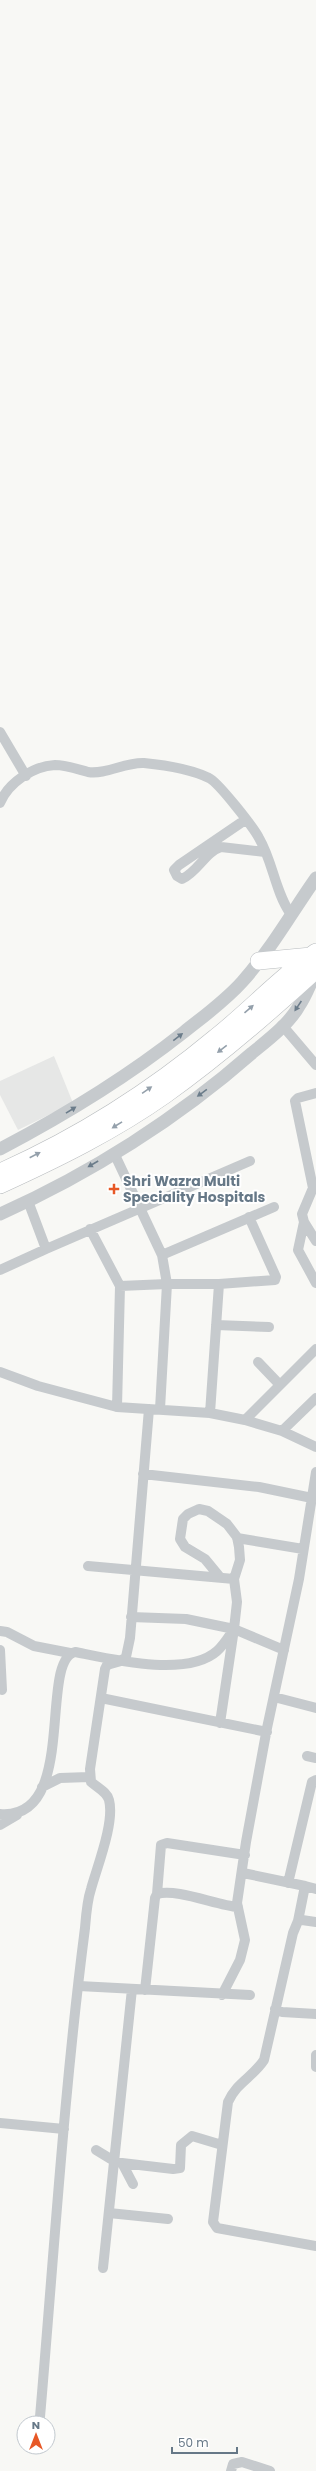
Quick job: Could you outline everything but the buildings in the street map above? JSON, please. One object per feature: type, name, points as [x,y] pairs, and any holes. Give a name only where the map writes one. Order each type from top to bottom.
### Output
[{"type":"highway","points":[[259,961],[315,962]]},
{"type":"highway","points":[[0,1172],[74,1135],[129,1103],[174,1071],[217,1036],[315,962]]},
{"type":"highway","points":[[0,1185],[105,1133],[164,1095],[236,1039],[315,962]]},
{"type":"street","points":[[0,732],[26,776]]},
{"type":"street","points":[[0,803],[4,793],[18,780],[54,765],[90,772],[126,764],[145,763],[186,770],[210,778],[259,838],[282,900],[290,913]]},
{"type":"street","points":[[245,820],[179,865],[174,870],[177,876],[182,879],[190,876],[215,849],[221,847],[265,852]]},
{"type":"street","points":[[0,1149],[55,1120],[143,1064],[216,1007],[242,982],[259,961],[290,913],[316,878]]},
{"type":"street","points":[[0,1214],[28,1201],[114,1153],[163,1122],[216,1083],[282,1025],[313,990],[315,962]]},
{"type":"street","points":[[282,1025],[316,1065]]},
{"type":"street","points":[[316,1094],[298,1098],[295,1102],[313,1188],[304,1207],[304,1222],[298,1250],[316,1283]]},
{"type":"street","points":[[114,1153],[162,1255],[167,1284],[160,1409]]},
{"type":"street","points":[[0,1270],[90,1229],[250,1161]]},
{"type":"street","points":[[28,1201],[46,1249]]},
{"type":"street","points":[[162,1255],[274,1207]]},
{"type":"street","points":[[120,1286],[219,1284],[275,1280],[276,1278],[249,1217]]},
{"type":"street","points":[[304,1222],[316,1241]]},
{"type":"street","points":[[90,1229],[120,1286],[117,1407]]},
{"type":"street","points":[[210,1413],[219,1284]]},
{"type":"street","points":[[216,1325],[269,1327]]},
{"type":"street","points":[[245,1420],[316,1349]]},
{"type":"street","points":[[258,1362],[280,1385]]},
{"type":"street","points":[[0,1372],[38,1386],[117,1407],[210,1413],[245,1420],[282,1431],[316,1447]]},
{"type":"street","points":[[282,1431],[316,1398]]},
{"type":"street","points":[[40,2415],[64,2129],[90,1890],[99,1866],[110,1816],[110,1802],[107,1794],[92,1782],[89,1777],[105,1669],[107,1665],[121,1661],[126,1657],[132,1617],[149,1409]]},
{"type":"street","points":[[222,1995],[240,1960],[245,1940],[238,1907],[245,1855],[266,1732],[304,1549],[316,1472]]},
{"type":"street","points":[[143,1474],[258,1487],[312,1498]]},
{"type":"street","points":[[219,1576],[205,1558],[185,1547],[180,1539],[183,1519],[188,1514],[199,1509],[208,1511],[227,1524],[237,1538],[240,1560],[234,1578],[237,1602],[220,1723]]},
{"type":"street","points":[[237,1538],[304,1549]]},
{"type":"street","points":[[88,1566],[135,1572],[234,1578]]},
{"type":"street","points":[[132,1617],[186,1619],[234,1629],[284,1650]]},
{"type":"street","points":[[0,1631],[7,1632],[34,1646],[70,1653],[75,1652],[121,1661],[179,1664],[200,1660],[216,1652],[234,1629]]},
{"type":"street","points":[[0,1650],[2,1690]]},
{"type":"street","points":[[0,1825],[33,1804],[42,1787],[50,1762],[60,1672],[70,1653]]},
{"type":"street","points":[[274,1697],[316,1708]]},
{"type":"street","points":[[101,1698],[266,1732]]},
{"type":"street","points":[[42,1787],[60,1778],[89,1777]]},
{"type":"street","points":[[288,1883],[312,1782],[316,1780]]},
{"type":"street","points":[[0,1814],[11,1815],[20,1812]]},
{"type":"street","points":[[145,1990],[162,1845],[167,1843],[245,1855]]},
{"type":"street","points":[[243,1873],[313,1887],[292,1933],[264,2060],[258,2069],[234,2089],[228,2102],[213,2222],[218,2228],[316,2246]]},
{"type":"street","points":[[157,1894],[178,1894],[220,1906],[238,1907]]},
{"type":"street","points":[[298,1921],[316,1922]]},
{"type":"street","points":[[79,1986],[222,1995],[250,1995]]},
{"type":"street","points":[[103,2268],[108,2214],[118,2162],[132,1989]]},
{"type":"street","points":[[275,2009],[282,2012],[316,2014]]},
{"type":"street","points":[[316,2055],[316,2066]]},
{"type":"street","points":[[0,2123],[64,2129]]},
{"type":"street","points":[[96,2150],[118,2162],[174,2169],[180,2168],[181,2145],[192,2136],[222,2145]]},
{"type":"street","points":[[118,2162],[133,2184]]},
{"type":"street","points":[[108,2214],[168,2219]]},
{"type":"street","points":[[231,2471],[233,2464],[242,2462],[270,2471]]},
{"type":"shaded area","points":[[54,1056],[73,1103],[18,1130],[0,1095],[0,1081]]},
{"type":"place","name":"Shri Wazra Multi Speciality Hospitals","points":[[114,1189]]}]
